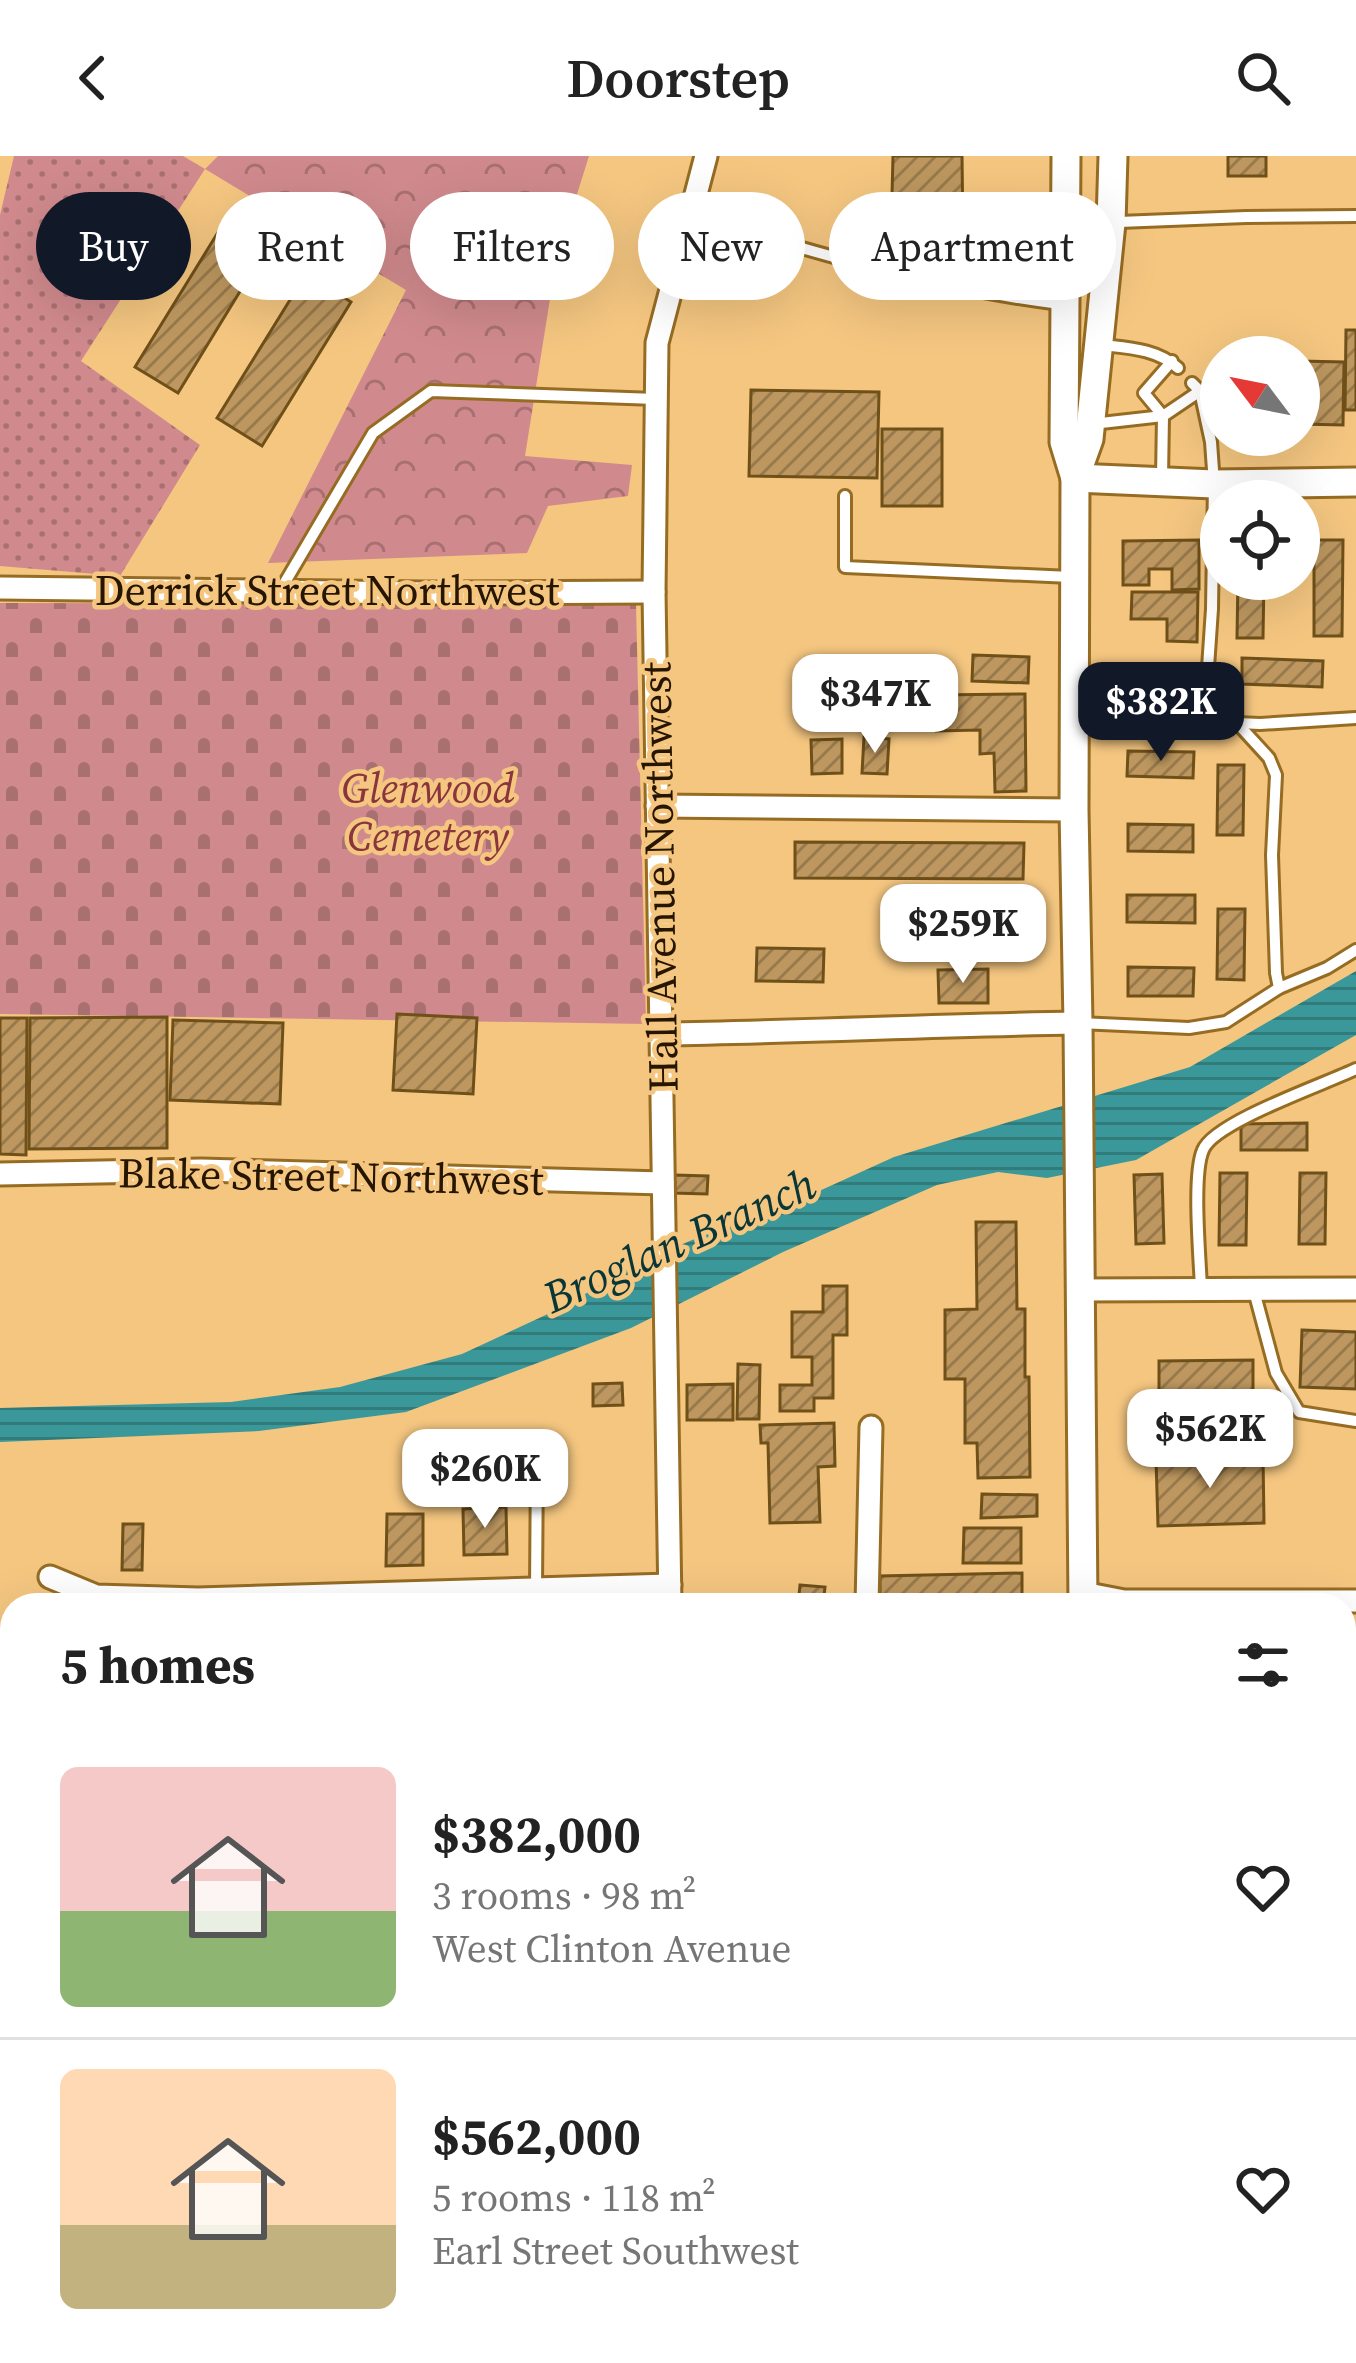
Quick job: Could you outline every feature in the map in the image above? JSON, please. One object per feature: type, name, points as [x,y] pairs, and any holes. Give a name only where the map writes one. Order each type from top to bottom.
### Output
[{"type":"street","name":"Hall Avenue Northwest","points":[[697,192],[706,156]]},
{"type":"street","points":[[1065,192],[1066,156]]},
{"type":"street","points":[[1112,192],[1113,156]]},
{"type":"street","name":"Hall Avenue Northwest","points":[[668,300],[657,343],[654,592],[670,1593]]},
{"type":"street","points":[[1064,300],[1064,442],[1075,478],[1083,1593]]},
{"type":"street","points":[[1075,478],[1089,439],[1103,300]]},
{"type":"street","points":[[1075,478],[1200,483]]},
{"type":"street","points":[[1320,483],[1356,482]]},
{"type":"street","name":"Derrick Street Northwest","points":[[0,588],[654,592]]},
{"type":"street","points":[[657,806],[1074,810]]},
{"type":"street","points":[[662,1034],[1078,1023]]},
{"type":"street","name":"Blake Street Northwest","points":[[0,1174],[201,1170],[663,1183]]},
{"type":"street","points":[[1080,1290],[1356,1289]]},
{"type":"street","points":[[867,1593],[871,1427]]},
{"type":"street","points":[[50,1577],[92,1593]]},
{"type":"street","points":[[401,1593],[536,1589],[625,1593]]},
{"type":"lane","points":[[1116,223],[1356,216]]},
{"type":"lane","points":[[805,248],[920,279],[1064,305]]},
{"type":"lane","points":[[1098,344],[1147,351],[1175,365],[1144,393],[1163,416],[1162,481]]},
{"type":"lane","points":[[1091,424],[1163,416],[1196,387],[1214,480]]},
{"type":"lane","points":[[279,592],[374,433],[431,391],[656,399]]},
{"type":"lane","points":[[845,496],[845,567],[1075,577]]},
{"type":"lane","points":[[1212,600],[1207,682],[1212,722]]},
{"type":"lane","points":[[1074,718],[1260,724],[1356,718]]},
{"type":"lane","points":[[1237,723],[1269,758],[1276,776],[1272,855],[1279,988]]},
{"type":"lane","points":[[1078,1023],[1189,1028],[1226,1022],[1279,988],[1356,950]]},
{"type":"lane","points":[[1201,1289],[1199,1171],[1203,1148],[1220,1130],[1356,1069]]},
{"type":"lane","points":[[1254,1288],[1276,1373],[1299,1412],[1356,1421]]},
{"type":"lane","points":[[536,1589],[537,1455]]},
{"type":"green space","points":[[14,156],[183,156],[205,169],[190,192],[36,192],[36,300],[120,300],[81,361],[200,445],[120,576],[0,566],[0,215]]},
{"type":"green space","points":[[218,156],[589,156],[578,192],[410,192],[410,300],[550,300],[525,456],[632,465],[628,496],[548,506],[527,553],[268,563],[406,290],[386,278],[386,192],[243,192],[205,169]]},
{"type":"green space","name":"Glenwood Cemetery","points":[[0,603],[636,604],[646,1024],[0,1014]]},
{"type":"water","points":[[1356,971],[1356,1035],[1136,1160],[1047,1178],[998,1172],[937,1185],[783,1252],[631,1328],[406,1412],[259,1431],[0,1442],[0,1408],[231,1402],[340,1387],[462,1354],[565,1306],[635,1264],[762,1217],[894,1157],[1190,1067]]},
{"type":"building","points":[[893,156],[962,156],[962,192],[892,192]]},
{"type":"building","points":[[1228,156],[1266,156],[1266,176],[1228,176]]},
{"type":"building","points":[[215,237],[215,300],[235,300],[178,393],[135,367],[176,300],[191,300],[191,276]]},
{"type":"building","points":[[290,300],[351,302],[262,446],[217,418]]},
{"type":"building","points":[[1346,330],[1356,330],[1356,410],[1345,410]]},
{"type":"building","points":[[1320,361],[1344,362],[1343,425],[1320,424]]},
{"type":"building","points":[[751,390],[879,392],[877,478],[749,476]]},
{"type":"building","points":[[882,429],[942,429],[942,506],[882,506]]},
{"type":"building","points":[[1199,540],[1199,589],[1172,590],[1172,569],[1149,569],[1149,585],[1123,585],[1123,541]]},
{"type":"building","points":[[1320,540],[1343,540],[1342,636],[1314,636],[1314,600],[1320,600]]},
{"type":"building","points":[[1132,592],[1198,592],[1197,642],[1167,641],[1167,619],[1131,619]]},
{"type":"building","points":[[1238,600],[1264,600],[1263,638],[1237,638]]},
{"type":"building","points":[[973,655],[1029,657],[1028,683],[972,681]]},
{"type":"building","points":[[1242,658],[1323,661],[1322,687],[1242,684]]},
{"type":"building","points":[[1025,694],[1026,791],[995,792],[994,753],[980,754],[980,730],[936,731],[935,695]]},
{"type":"building","points":[[864,737],[889,739],[887,774],[862,773]]},
{"type":"building","points":[[842,739],[842,773],[812,774],[811,740]]},
{"type":"building","points":[[1128,751],[1194,752],[1193,778],[1127,776]]},
{"type":"building","points":[[1218,765],[1244,765],[1243,835],[1217,835]]},
{"type":"building","points":[[1128,824],[1193,825],[1193,852],[1128,851]]},
{"type":"building","points":[[795,842],[1024,843],[1023,879],[795,878]]},
{"type":"building","points":[[1127,895],[1195,895],[1195,923],[1127,922]]},
{"type":"building","points":[[1218,909],[1245,909],[1244,980],[1217,979]]},
{"type":"building","points":[[757,948],[824,949],[823,982],[756,981]]},
{"type":"building","points":[[1128,967],[1194,968],[1193,996],[1128,996]]},
{"type":"building","points":[[988,969],[988,1003],[939,1003],[938,970]]},
{"type":"building","points":[[397,1014],[477,1018],[473,1094],[393,1090]]},
{"type":"building","points":[[167,1017],[167,1148],[29,1149],[30,1018]]},
{"type":"building","points":[[0,1018],[27,1018],[26,1155],[0,1154]]},
{"type":"building","points":[[173,1020],[283,1023],[280,1104],[170,1100]]},
{"type":"building","points":[[1307,1123],[1307,1150],[1241,1150],[1241,1124]]},
{"type":"building","points":[[1220,1173],[1247,1173],[1246,1245],[1219,1245]]},
{"type":"building","points":[[1300,1173],[1326,1173],[1325,1244],[1299,1244]]},
{"type":"building","points":[[1162,1174],[1164,1243],[1136,1244],[1134,1175]]},
{"type":"building","points":[[674,1175],[708,1176],[707,1194],[673,1193]]},
{"type":"building","points":[[976,1222],[1016,1222],[1017,1309],[1025,1309],[1025,1377],[1029,1377],[1030,1477],[978,1478],[977,1443],[965,1443],[965,1379],[945,1379],[945,1310],[977,1309]]},
{"type":"building","points":[[823,1286],[847,1286],[847,1335],[833,1335],[833,1398],[814,1398],[814,1411],[780,1411],[780,1385],[812,1385],[812,1357],[792,1357],[792,1312],[823,1312]]},
{"type":"building","points":[[1302,1330],[1356,1332],[1356,1389],[1300,1387]]},
{"type":"building","points":[[1253,1360],[1253,1435],[1159,1435],[1159,1361]]},
{"type":"building","points":[[738,1364],[760,1365],[759,1419],[737,1419]]},
{"type":"building","points":[[622,1383],[623,1405],[593,1406],[593,1384]]},
{"type":"building","points":[[733,1384],[733,1420],[687,1420],[687,1385]]},
{"type":"building","points":[[834,1423],[835,1466],[818,1467],[820,1522],[770,1523],[768,1443],[761,1443],[760,1425]]},
{"type":"building","points":[[1263,1457],[1264,1523],[1158,1526],[1156,1459]]},
{"type":"building","points":[[982,1494],[1037,1495],[1037,1516],[981,1518]]},
{"type":"building","points":[[506,1507],[507,1554],[464,1555],[463,1509]]},
{"type":"building","points":[[387,1514],[423,1514],[423,1565],[386,1566]]},
{"type":"building","points":[[123,1524],[143,1524],[142,1570],[122,1570]]},
{"type":"building","points":[[964,1528],[1021,1528],[1021,1563],[963,1563]]},
{"type":"building","points":[[1022,1573],[1022,1593],[880,1593],[880,1576]]},
{"type":"building","points":[[800,1585],[825,1587],[824,1593],[799,1593]]},
{"type":"water label","name":"Broglan Branch","points":[[679,1240]]}]
